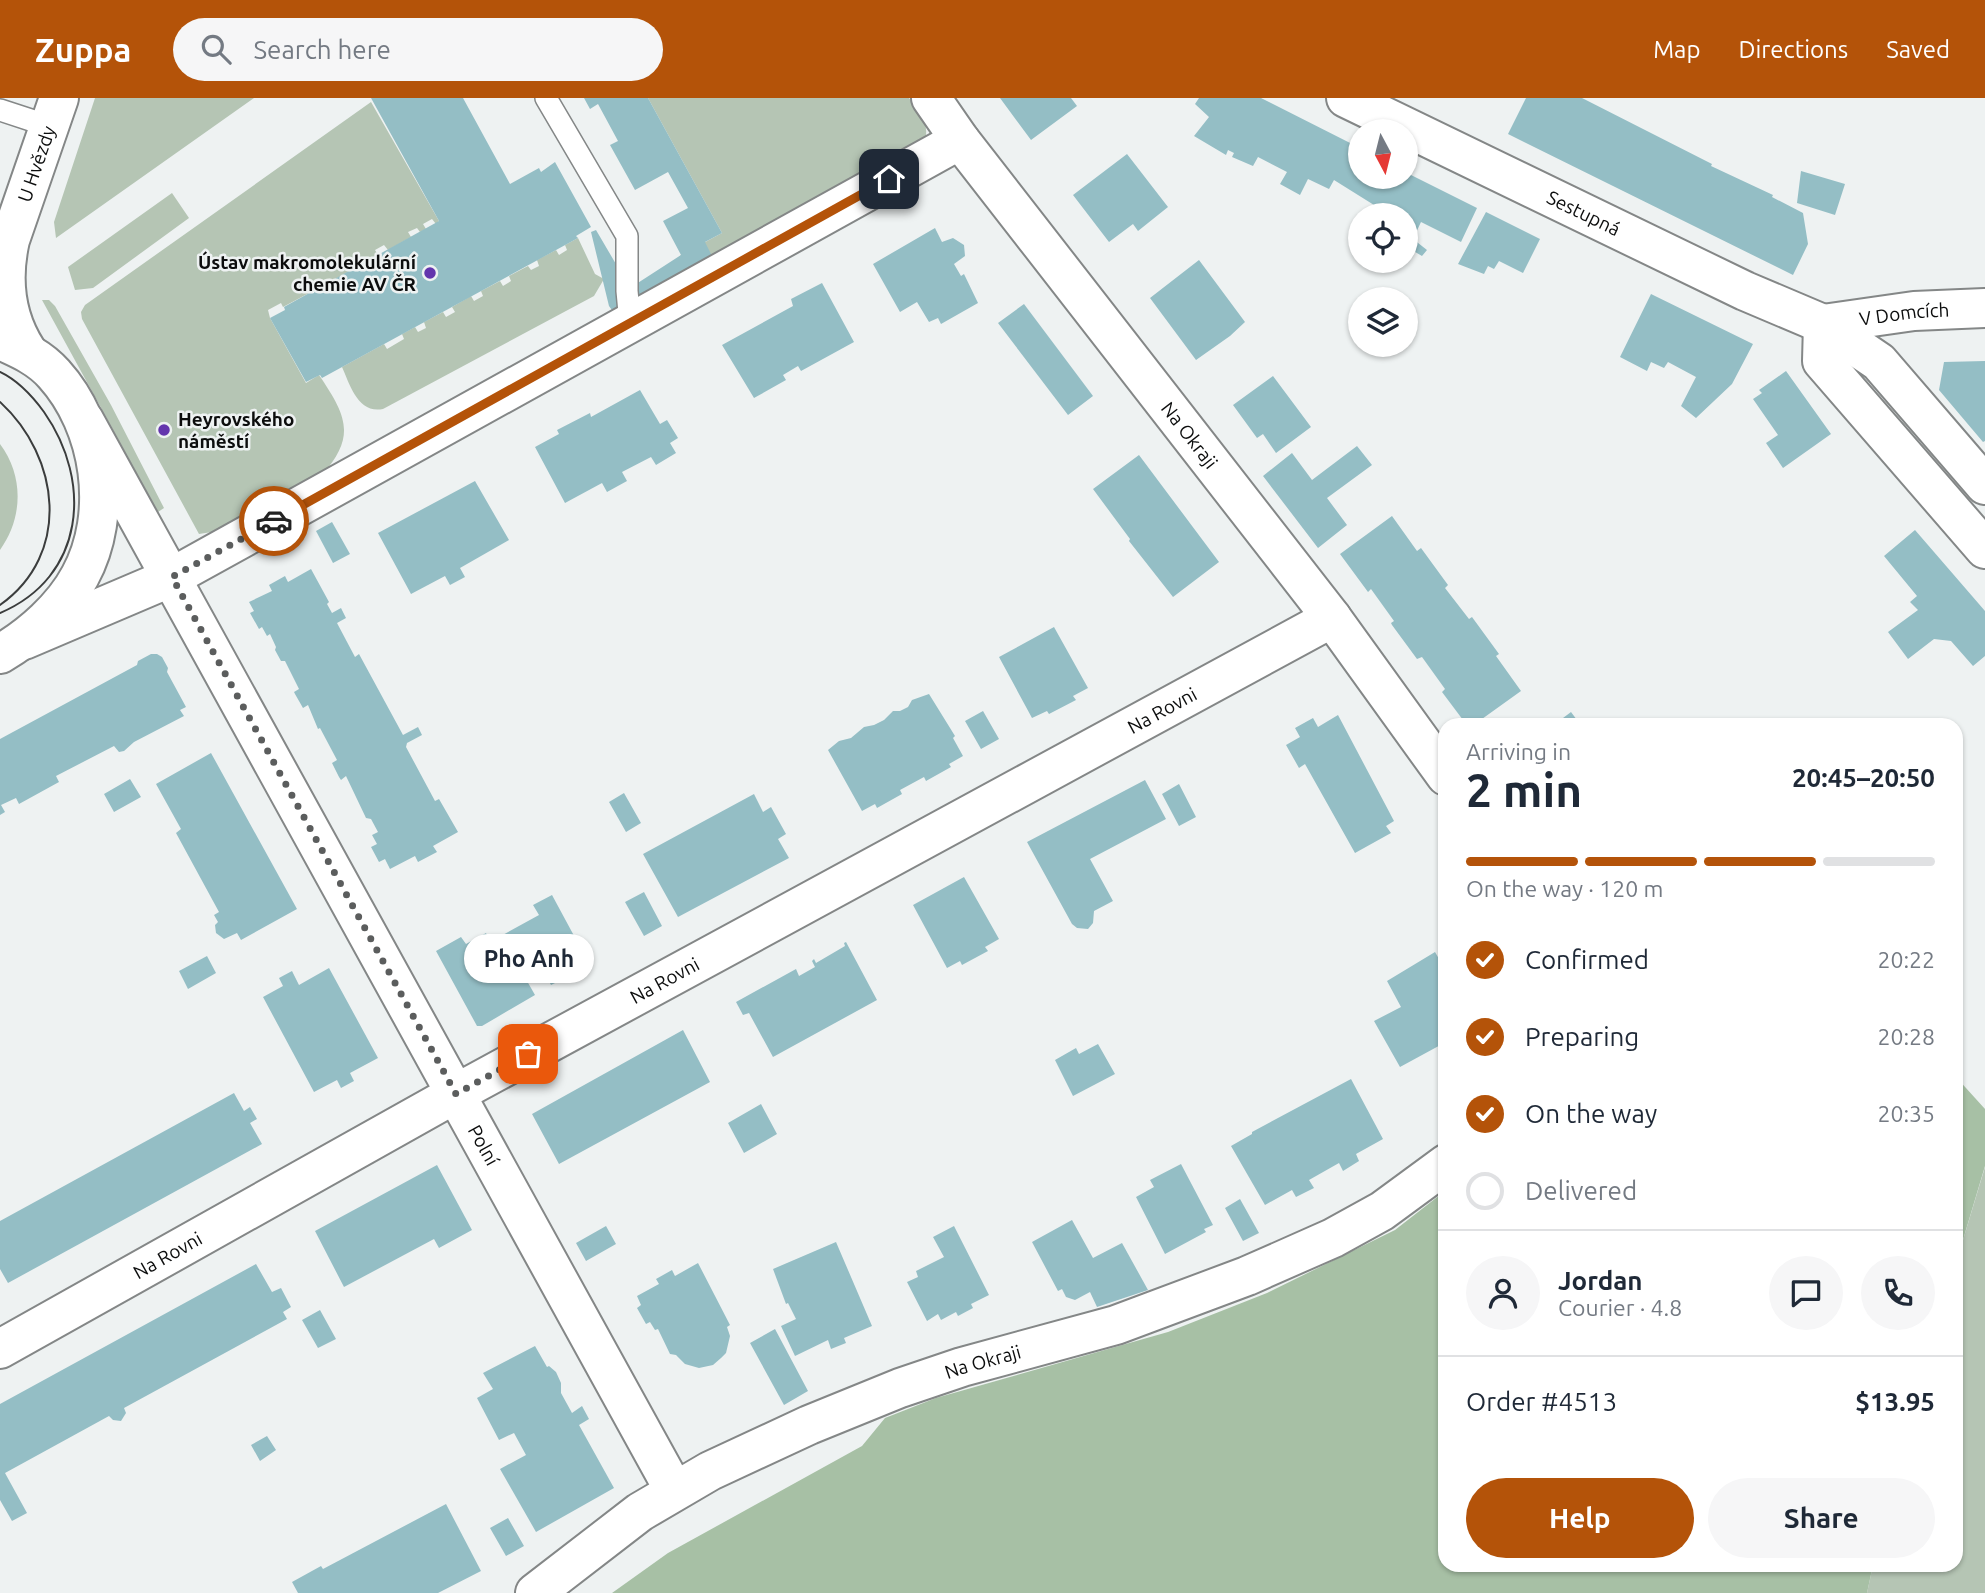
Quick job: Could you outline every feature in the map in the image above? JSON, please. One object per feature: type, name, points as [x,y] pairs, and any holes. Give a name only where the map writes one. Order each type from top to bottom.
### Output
[{"type":"street","name":"Na Okraji","points":[[931,98],[960,140],[1332,618],[1438,765]]},
{"type":"street","name":"Sestupná","points":[[1346,98],[1745,291],[1823,324],[1880,362],[1985,485]]},
{"type":"street","name":"U Hvězdy","points":[[13,346],[16,334],[8,306],[6,259],[54,112]]},
{"type":"street","points":[[12,647],[172,577],[960,140]]},
{"type":"street","name":"V Domcích","points":[[1823,324],[1914,311],[1985,308]]},
{"type":"street","points":[[1823,324],[1822,361],[1985,550]]},
{"type":"street","points":[[12,647],[69,592],[80,576],[94,539],[99,497],[94,455],[84,420],[55,375],[13,346]]},
{"type":"street","name":"Polní","points":[[84,420],[674,1490]]},
{"type":"street","name":"Na Rovni","points":[[0,1349],[456,1094],[1332,618]]},
{"type":"street","name":"Na Okraji","points":[[535,1593],[640,1512],[674,1490],[809,1425],[900,1388],[962,1367],[1116,1325],[1247,1276],[1333,1238],[1382,1211],[1438,1170]]},
{"type":"lane","points":[[546,98],[627,236],[626,291],[630,323]]},
{"type":"lane","points":[[0,110],[54,112]]},
{"type":"green space","points":[[95,98],[254,98],[56,238],[54,222]]},
{"type":"green space","points":[[648,98],[909,98],[923,119],[926,136],[924,143],[639,297],[681,255],[722,233]]},
{"type":"green space","points":[[371,102],[439,221],[436,224],[432,219],[423,224],[426,229],[420,232],[417,228],[408,232],[411,237],[388,250],[384,245],[375,250],[378,255],[359,265],[356,261],[348,265],[350,271],[283,307],[281,303],[268,310],[306,383],[319,375],[336,402],[344,425],[344,437],[340,449],[322,475],[218,531],[199,534],[82,319],[81,312],[85,305]]},
{"type":"green space","points":[[172,193],[189,218],[93,288],[75,290],[68,267]]},
{"type":"green space","points":[[578,238],[595,274],[604,279],[594,296],[383,409],[367,407],[356,397],[342,367],[384,344],[387,349],[404,339],[402,334],[415,327],[418,332],[426,328],[424,322],[443,312],[446,317],[455,312],[452,307],[471,296],[474,301],[483,296],[481,291],[500,281],[503,286],[511,281],[509,276],[528,266],[531,270],[539,266],[537,260],[556,250],[559,255],[567,250],[565,245]]},
{"type":"green space","points":[[42,300],[49,300],[55,306],[111,405],[164,508],[158,512]]},
{"type":"green space","points":[[0,444],[13,470],[18,497],[13,524],[0,550]]},
{"type":"green space","points":[[1963,1085],[1985,1109],[1985,1166],[1963,1240]]},
{"type":"green space","points":[[1985,1167],[1985,1593],[1867,1593],[1872,1572],[1963,1572],[1963,1240]]},
{"type":"green space","points":[[1438,1196],[1438,1572],[1872,1572],[1867,1593],[612,1593],[668,1553],[862,1446],[885,1418],[936,1398],[1168,1332],[1267,1293],[1395,1230]]},
{"type":"building","name":"Ústav makromolekulární chemie AV ČR","points":[[371,98],[463,98],[510,184],[539,168],[541,172],[555,162],[591,227],[576,236],[578,238],[322,378],[320,375],[306,382],[270,318],[285,310],[284,307],[439,221]]},
{"type":"building","points":[[584,98],[648,98],[722,233],[705,242],[714,260],[614,313],[609,306],[591,232],[596,230],[630,288],[681,255],[663,221],[688,208],[668,172],[635,190],[610,145],[618,141],[598,104],[590,109]]},
{"type":"building","points":[[1000,98],[1071,98],[1077,106],[1031,140]]},
{"type":"building","points":[[1199,98],[1261,98],[1348,142],[1348,189],[1334,180],[1329,189],[1308,179],[1300,195],[1280,184],[1287,172],[1258,157],[1253,166],[1232,157],[1234,153],[1228,150],[1226,155],[1194,136],[1209,117],[1195,104]]},
{"type":"building","points":[[1526,98],[1582,98],[1712,164],[1711,166],[1773,195],[1772,197],[1803,213],[1808,244],[1793,275],[1508,134]]},
{"type":"building","points":[[1127,154],[1168,207],[1138,231],[1133,224],[1109,242],[1073,195]]},
{"type":"building","points":[[1801,171],[1845,184],[1835,215],[1797,203]]},
{"type":"building","points":[[1418,178],[1477,208],[1461,242],[1421,222],[1418,228],[1418,203],[1371,203],[1348,189],[1418,189]]},
{"type":"building","points":[[1486,212],[1540,239],[1523,273],[1499,261],[1494,269],[1488,266],[1484,274],[1458,264]]},
{"type":"building","points":[[935,228],[942,242],[953,238],[964,245],[965,256],[954,264],[961,276],[964,274],[978,303],[941,324],[938,318],[929,322],[917,302],[900,312],[873,264]]},
{"type":"building","points":[[1418,243],[1427,250],[1422,256],[1418,254]]},
{"type":"building","points":[[1199,260],[1245,322],[1196,360],[1150,298]]},
{"type":"building","points":[[822,283],[854,342],[801,371],[798,366],[783,375],[786,380],[754,398],[722,345],[793,306],[791,299]]},
{"type":"building","points":[[1651,294],[1753,344],[1732,384],[1696,418],[1681,406],[1696,377],[1668,362],[1664,368],[1651,362],[1647,371],[1620,357]]},
{"type":"building","points":[[1024,304],[1093,396],[1068,415],[998,323]]},
{"type":"building","points":[[1985,361],[1983,442],[1939,390],[1944,362]]},
{"type":"building","points":[[1786,371],[1831,434],[1783,468],[1766,443],[1778,435],[1753,399],[1762,393],[1759,390]]},
{"type":"building","points":[[1273,376],[1311,427],[1276,453],[1263,434],[1257,438],[1233,405]]},
{"type":"building","points":[[640,390],[660,424],[667,420],[678,438],[670,443],[676,453],[656,465],[651,457],[622,472],[627,481],[607,492],[602,483],[565,503],[535,447],[559,434],[557,430],[590,413],[591,417]]},
{"type":"building","points":[[1357,446],[1372,465],[1327,498],[1347,525],[1318,548],[1263,476],[1292,453],[1312,480]]},
{"type":"building","points":[[1139,455],[1219,562],[1173,597],[1093,489]]},
{"type":"building","points":[[475,481],[509,540],[460,568],[465,577],[450,585],[445,576],[411,594],[378,533]]},
{"type":"building","points":[[1392,516],[1417,551],[1421,548],[1448,585],[1445,588],[1469,619],[1472,617],[1521,691],[1483,718],[1462,718],[1442,692],[1445,689],[1422,657],[1417,659],[1392,625],[1394,621],[1371,589],[1368,592],[1340,554]]},
{"type":"building","points":[[332,522],[350,554],[333,563],[316,531]]},
{"type":"building","points":[[1915,530],[1985,611],[1985,656],[1973,666],[1951,641],[1934,639],[1908,659],[1888,632],[1918,610],[1910,602],[1917,596],[1884,556]]},
{"type":"building","points":[[311,569],[332,613],[341,608],[346,618],[337,623],[355,657],[359,654],[403,735],[418,727],[422,735],[407,743],[406,747],[435,801],[439,799],[458,832],[433,846],[437,852],[418,862],[415,856],[390,869],[385,859],[379,862],[371,847],[377,844],[372,835],[378,832],[371,819],[366,818],[346,776],[341,780],[339,777],[332,763],[337,760],[320,728],[318,729],[308,705],[303,708],[295,694],[299,689],[285,661],[281,661],[275,650],[270,634],[267,636],[262,627],[259,629],[250,613],[254,611],[249,602],[272,591],[269,585],[285,576],[288,582]]},
{"type":"building","points":[[1054,627],[1088,688],[1073,696],[1076,700],[1049,714],[1047,711],[1032,718],[999,657]]},
{"type":"building","points":[[151,654],[162,657],[168,668],[167,672],[186,707],[180,710],[184,716],[134,742],[124,751],[119,752],[114,746],[56,776],[59,782],[19,804],[16,798],[1,805],[5,812],[0,815],[0,739],[137,665],[138,661]]},
{"type":"building","points":[[929,694],[955,736],[953,738],[963,756],[949,764],[951,767],[926,781],[924,777],[900,790],[902,794],[877,808],[875,804],[862,811],[828,750],[839,741],[851,738],[864,727],[884,720],[893,711],[908,707],[912,700]]},
{"type":"building","points":[[983,711],[999,739],[981,749],[965,721]]},
{"type":"building","points":[[1571,712],[1576,718],[1563,718]]},
{"type":"building","points":[[1338,715],[1394,821],[1386,826],[1391,833],[1355,853],[1305,764],[1299,768],[1286,745],[1300,737],[1295,728],[1313,718],[1318,727]]},
{"type":"building","points":[[211,753],[297,909],[241,940],[237,933],[224,939],[216,933],[215,925],[218,922],[214,915],[219,912],[176,833],[181,829],[156,784]]},
{"type":"building","points":[[130,779],[141,797],[114,812],[104,794]]},
{"type":"building","points":[[1145,780],[1166,819],[1090,859],[1113,901],[1094,911],[1093,923],[1088,929],[1077,928],[1072,924],[1027,842]]},
{"type":"building","points":[[1179,784],[1196,817],[1179,826],[1162,794]]},
{"type":"building","points":[[624,793],[641,823],[626,832],[609,802]]},
{"type":"building","points":[[754,794],[763,812],[771,807],[786,834],[778,839],[789,858],[678,917],[643,854]]},
{"type":"building","points":[[964,877],[999,939],[985,947],[988,951],[962,965],[960,961],[947,968],[913,905]]},
{"type":"building","points":[[644,892],[662,926],[644,936],[625,902]]},
{"type":"building","points":[[552,895],[586,958],[573,965],[577,972],[551,985],[544,971],[527,981],[535,995],[482,1026],[477,1026],[436,951],[461,937],[466,944],[486,933],[490,942],[539,915],[533,905]]},
{"type":"building","points":[[846,942],[877,1000],[773,1057],[749,1013],[743,1015],[736,1002],[796,969],[799,976],[815,967],[812,961],[814,959],[816,963],[845,946]]},
{"type":"building","points":[[1435,952],[1438,957],[1438,1046],[1400,1067],[1374,1021],[1401,1007],[1387,981]]},
{"type":"building","points":[[207,956],[216,973],[188,989],[179,971]]},
{"type":"building","points":[[329,968],[378,1058],[350,1073],[354,1081],[341,1088],[337,1080],[314,1092],[263,997],[283,986],[279,978],[292,971],[299,985]]},
{"type":"building","points":[[683,1030],[710,1082],[559,1164],[532,1114]]},
{"type":"building","points":[[1098,1044],[1115,1074],[1073,1096],[1055,1060],[1076,1048],[1079,1054]]},
{"type":"building","points":[[1351,1079],[1383,1139],[1356,1154],[1359,1161],[1343,1171],[1339,1163],[1309,1180],[1314,1188],[1296,1197],[1292,1190],[1265,1205],[1231,1146]]},
{"type":"building","points":[[234,1093],[244,1111],[250,1107],[257,1119],[250,1123],[262,1144],[8,1283],[0,1269],[0,1221]]},
{"type":"building","points":[[761,1104],[777,1134],[744,1153],[728,1123]]},
{"type":"building","points":[[1181,1164],[1213,1225],[1204,1229],[1206,1232],[1165,1254],[1136,1197],[1154,1187],[1150,1180]]},
{"type":"building","points":[[437,1165],[472,1230],[439,1248],[434,1239],[344,1287],[315,1231]]},
{"type":"building","points":[[1240,1199],[1259,1233],[1243,1241],[1225,1208]]},
{"type":"building","points":[[1072,1220],[1093,1258],[1122,1243],[1148,1290],[1097,1307],[1090,1292],[1075,1300],[1066,1297],[1062,1289],[1058,1291],[1032,1242]]},
{"type":"building","points":[[606,1226],[616,1244],[586,1261],[576,1243]]},
{"type":"building","points":[[954,1226],[989,1295],[971,1304],[973,1308],[958,1316],[956,1312],[941,1320],[938,1314],[927,1321],[907,1282],[918,1277],[916,1271],[944,1257],[933,1237]]},
{"type":"building","points":[[836,1242],[872,1326],[844,1338],[846,1343],[831,1349],[828,1340],[795,1356],[781,1326],[796,1319],[788,1303],[786,1304],[773,1269]]},
{"type":"building","points":[[698,1263],[730,1325],[727,1327],[730,1336],[726,1353],[713,1365],[699,1368],[685,1364],[676,1355],[670,1354],[658,1329],[655,1330],[650,1322],[646,1324],[637,1308],[641,1305],[637,1296],[659,1284],[656,1279],[672,1270],[675,1276]]},
{"type":"building","points":[[256,1264],[272,1292],[281,1288],[291,1307],[283,1312],[287,1319],[124,1408],[126,1413],[121,1421],[113,1420],[109,1416],[5,1473],[27,1513],[12,1521],[0,1500],[0,1404]]},
{"type":"building","points":[[320,1310],[336,1339],[318,1348],[302,1320]]},
{"type":"building","points":[[775,1329],[808,1391],[784,1405],[750,1343]]},
{"type":"building","points":[[535,1346],[547,1367],[556,1372],[561,1383],[561,1393],[572,1413],[582,1406],[589,1419],[579,1425],[614,1488],[536,1532],[500,1469],[526,1455],[514,1433],[499,1440],[477,1398],[493,1389],[483,1373]]},
{"type":"building","points":[[267,1436],[276,1450],[260,1461],[251,1445]]},
{"type":"building","points":[[446,1504],[481,1571],[438,1593],[298,1593],[292,1582],[321,1566],[323,1569]]},
{"type":"building","points":[[508,1518],[524,1546],[506,1556],[490,1528]]},
{"type":"tram line","points":[[0,372],[24,389],[35,401],[60,439],[70,468],[74,497],[72,525],[64,552],[50,576],[28,597],[0,613]]},
{"type":"tram line","points":[[0,402],[20,424],[35,450],[45,477],[50,505],[47,533],[39,560],[23,584],[0,605]]},
{"type":"way so far","points":[[274,521],[172,577],[456,1094],[528,1054]]},
{"type":"place","name":"Ústav makromolekulární chemie AV ČR","points":[[430,273]]},
{"type":"place","name":"Heyrovského náměstí","points":[[164,430]]},
{"type":"place","name":"Pho Anh","points":[[528,1054]]},
{"type":"route","points":[[274,521],[889,179]]}]
